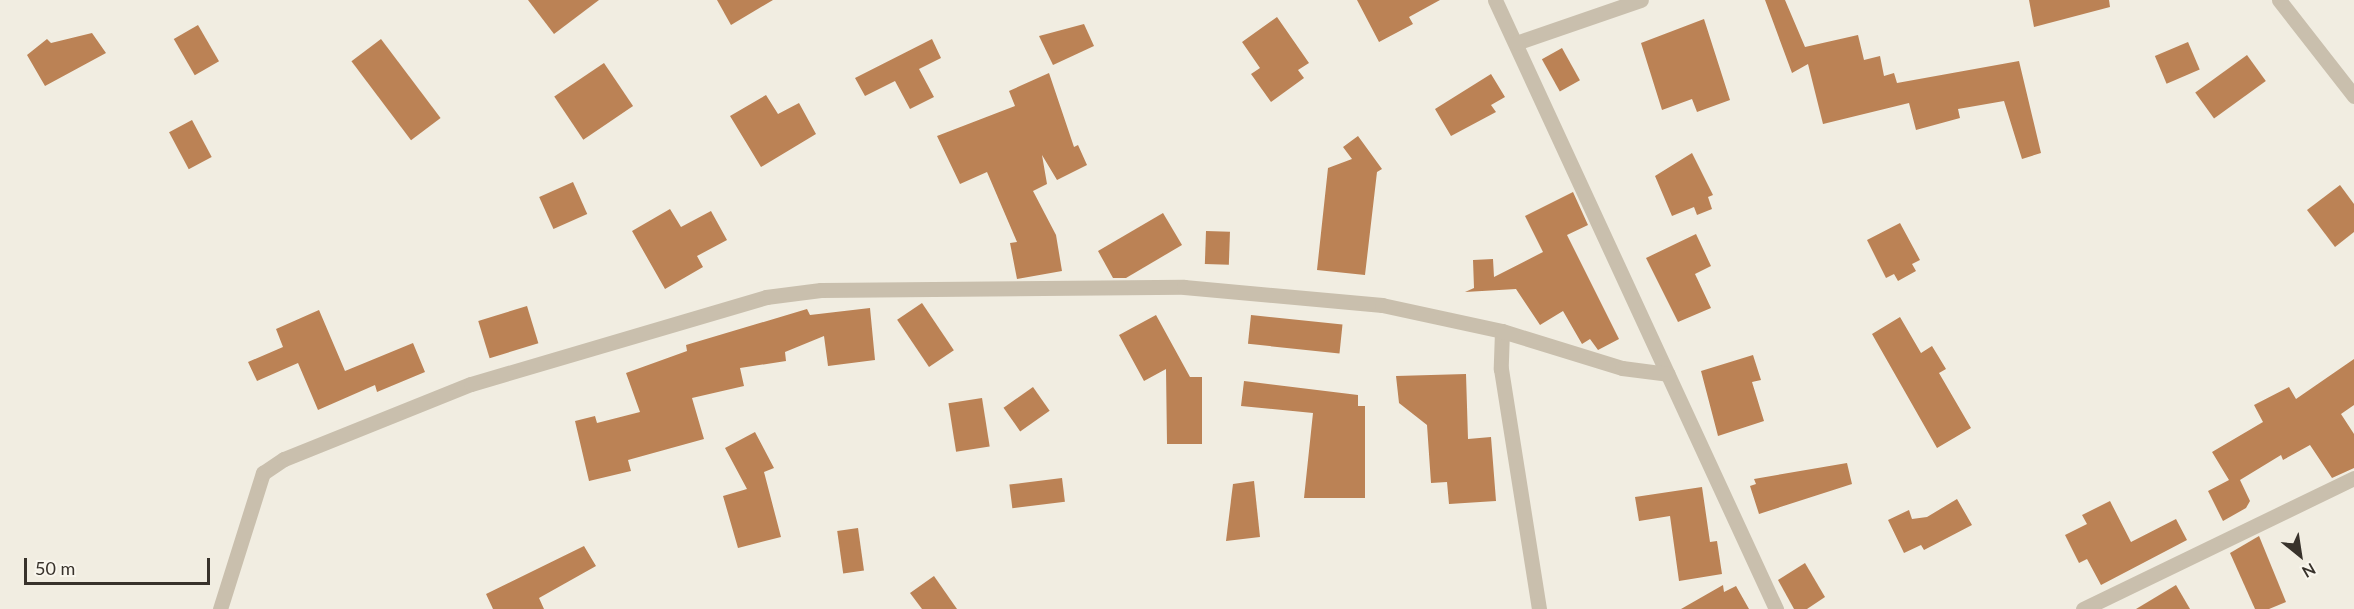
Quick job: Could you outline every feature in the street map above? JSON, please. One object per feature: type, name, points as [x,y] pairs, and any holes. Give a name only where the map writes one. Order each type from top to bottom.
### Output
[{"type":"street","points":[[1495,0],[1776,609]]},
{"type":"street","points":[[1516,44],[1641,0]]},
{"type":"street","points":[[2279,0],[2354,96]]},
{"type":"street","points":[[220,609],[238,540],[263,473],[273,466],[471,384],[766,297],[833,290],[1184,287],[1382,305],[1502,331],[1622,368],[1668,374]]},
{"type":"street","points":[[1502,331],[1501,369],[1539,609]]},
{"type":"street","points":[[2083,609],[2354,478]]},
{"type":"building","points":[[528,0],[599,0],[554,34]]},
{"type":"building","points":[[717,0],[773,0],[731,25]]},
{"type":"building","points":[[1357,0],[1440,0],[1409,17],[1413,24],[1379,42]]},
{"type":"building","points":[[1765,0],[1785,0],[1805,47],[1858,35],[1864,60],[1880,56],[1884,76],[1894,73],[1897,83],[2019,61],[2041,153],[2022,159],[2004,101],[1958,109],[1960,118],[1916,130],[1909,103],[1823,124],[1808,64],[1792,73]]},
{"type":"building","points":[[2029,0],[2109,0],[2110,7],[2034,27]]},
{"type":"building","points":[[1277,17],[1309,63],[1298,70],[1304,78],[1271,102],[1251,74],[1260,68],[1242,42]]},
{"type":"building","points":[[1704,19],[1730,100],[1697,112],[1692,99],[1662,110],[1641,43]]},
{"type":"building","points":[[1084,24],[1094,46],[1053,65],[1039,36]]},
{"type":"building","points":[[198,25],[219,61],[195,75],[174,39]]},
{"type":"building","points":[[92,33],[106,53],[45,86],[27,55],[47,39],[51,43]]},
{"type":"building","points":[[381,39],[441,118],[411,140],[351,61]]},
{"type":"building","points":[[932,39],[941,58],[919,69],[934,97],[910,109],[895,81],[865,96],[855,78]]},
{"type":"building","points":[[2188,42],[2200,70],[2167,84],[2155,56]]},
{"type":"building","points":[[1562,48],[1580,80],[1560,92],[1542,59]]},
{"type":"building","points":[[2247,55],[2266,81],[2214,119],[2195,93]]},
{"type":"building","points":[[604,63],[633,106],[583,140],[554,97]]},
{"type":"building","points":[[1049,73],[1074,147],[1078,145],[1087,165],[1057,180],[1042,155],[1047,184],[1033,191],[1056,235],[1062,271],[1017,279],[1010,243],[1017,242],[987,172],[960,184],[937,136],[1015,106],[1009,91]]},
{"type":"building","points":[[1491,74],[1505,97],[1491,105],[1496,112],[1451,136],[1435,109]]},
{"type":"building","points":[[766,95],[778,114],[799,103],[816,134],[761,167],[730,116]]},
{"type":"building","points":[[192,120],[212,157],[189,169],[169,132]]},
{"type":"building","points":[[1358,136],[1382,169],[1377,172],[1365,275],[1317,270],[1328,168],[1352,159],[1343,147]]},
{"type":"building","points":[[1692,153],[1713,195],[1708,197],[1712,209],[1697,215],[1694,207],[1672,216],[1655,176]]},
{"type":"building","points":[[573,182],[587,214],[553,229],[539,197]]},
{"type":"building","points":[[2340,185],[2354,204],[2354,232],[2335,247],[2307,210]]},
{"type":"building","points":[[1573,192],[1588,225],[1567,235],[1619,339],[1598,350],[1590,339],[1582,344],[1563,311],[1540,325],[1516,289],[1465,292],[1474,288],[1473,260],[1493,259],[1494,277],[1543,252],[1525,216]]},
{"type":"building","points":[[670,209],[681,227],[711,211],[727,240],[697,256],[703,267],[665,289],[632,231]]},
{"type":"building","points":[[1163,213],[1182,245],[1126,278],[1113,278],[1098,251]]},
{"type":"building","points":[[1900,223],[1920,260],[1912,264],[1916,271],[1898,281],[1894,274],[1886,278],[1867,240]]},
{"type":"building","points":[[1206,231],[1230,232],[1229,265],[1205,264]]},
{"type":"building","points":[[1696,234],[1711,266],[1695,274],[1711,308],[1678,322],[1646,258]]},
{"type":"building","points":[[922,303],[954,350],[929,367],[897,320]]},
{"type":"building","points":[[527,306],[538,343],[490,358],[478,321]]},
{"type":"building","points":[[870,308],[875,360],[828,366],[824,336],[785,352],[786,361],[740,368],[744,386],[692,398],[704,439],[628,460],[631,471],[589,481],[575,421],[595,416],[597,423],[640,412],[626,373],[687,351],[686,345],[807,309],[810,315]]},
{"type":"building","points":[[319,310],[345,371],[413,343],[425,372],[377,392],[375,385],[318,410],[298,363],[257,381],[248,362],[283,347],[276,329]]},
{"type":"building","points":[[1156,315],[1190,377],[1202,377],[1202,444],[1167,444],[1166,369],[1144,381],[1119,335]]},
{"type":"building","points":[[1251,315],[1342,325],[1339,353],[1248,344]]},
{"type":"building","points":[[1900,317],[1921,353],[1932,346],[1946,369],[1939,373],[1971,428],[1937,448],[1872,334]]},
{"type":"building","points":[[1753,355],[1761,380],[1752,382],[1764,421],[1718,436],[1701,371]]},
{"type":"building","points":[[2354,359],[2354,405],[2341,414],[2354,434],[2354,468],[2332,478],[2310,445],[2283,460],[2281,455],[2240,480],[2250,501],[2246,508],[2223,521],[2208,491],[2229,480],[2212,452],[2263,422],[2254,405],[2289,387],[2296,399]]},
{"type":"building","points":[[1466,374],[1468,439],[1491,437],[1496,501],[1449,504],[1447,482],[1431,483],[1427,425],[1399,403],[1396,376]]},
{"type":"building","points":[[1244,381],[1358,395],[1358,406],[1365,406],[1365,498],[1304,498],[1313,413],[1241,406]]},
{"type":"building","points":[[1033,387],[1050,411],[1020,431],[1004,408]]},
{"type":"building","points":[[982,398],[990,446],[956,452],[948,403]]},
{"type":"building","points":[[755,432],[774,468],[764,472],[781,537],[738,548],[723,496],[747,489],[725,448]]},
{"type":"building","points":[[1847,463],[1852,484],[1759,514],[1750,486],[1756,484],[1754,479]]},
{"type":"building","points":[[1062,478],[1065,502],[1012,508],[1009,484]]},
{"type":"building","points":[[1254,481],[1260,537],[1226,541],[1233,484]]},
{"type":"building","points":[[1702,487],[1710,542],[1717,541],[1722,574],[1679,581],[1670,516],[1639,521],[1635,497]]},
{"type":"building","points":[[1957,499],[1972,525],[1924,550],[1921,545],[1904,553],[1888,520],[1909,510],[1912,519],[1927,517]]},
{"type":"building","points":[[2110,501],[2131,542],[2176,519],[2187,540],[2101,585],[2087,559],[2079,563],[2065,535],[2087,524],[2082,515]]},
{"type":"building","points":[[858,528],[864,571],[843,574],[837,531]]},
{"type":"building","points":[[2259,536],[2286,602],[2269,609],[2255,609],[2230,553]]},
{"type":"building","points":[[584,546],[596,566],[539,598],[544,609],[493,609],[486,594]]},
{"type":"building","points":[[1805,563],[1825,597],[1807,609],[1794,609],[1778,580]]},
{"type":"building","points":[[934,576],[957,609],[922,609],[910,593]]},
{"type":"building","points":[[1723,585],[1724,592],[1736,586],[1749,609],[1681,609]]},
{"type":"building","points":[[2176,585],[2190,609],[2136,609]]}]
